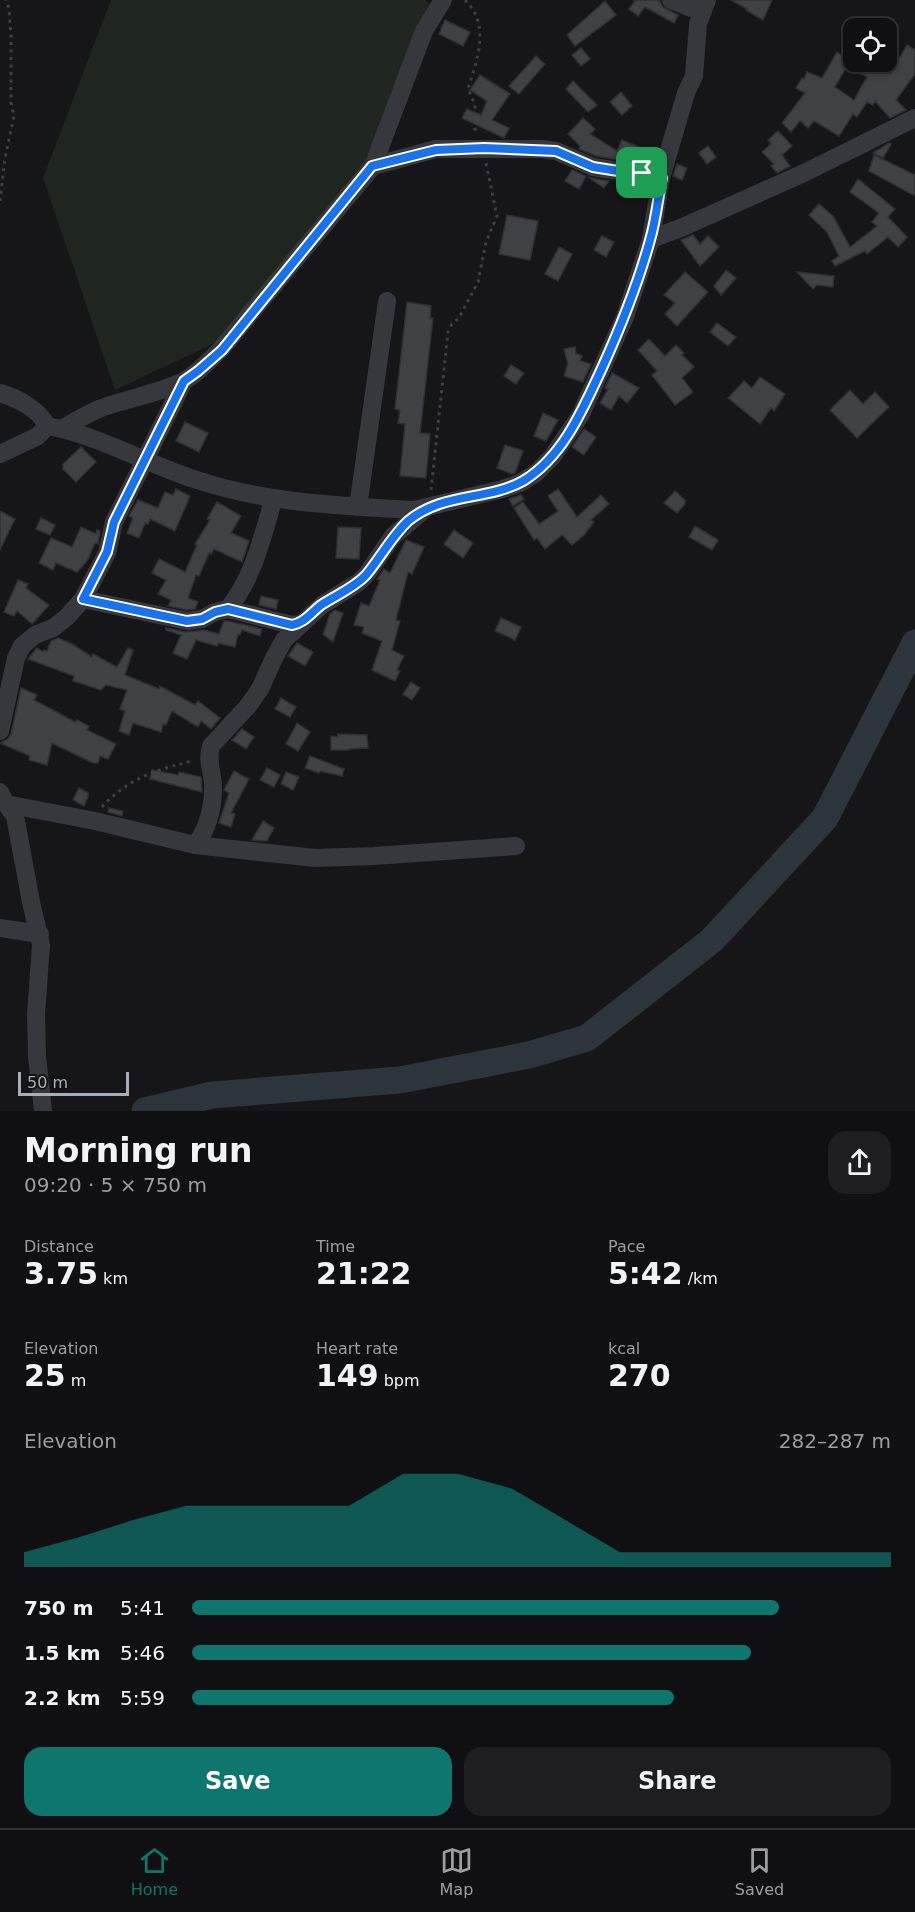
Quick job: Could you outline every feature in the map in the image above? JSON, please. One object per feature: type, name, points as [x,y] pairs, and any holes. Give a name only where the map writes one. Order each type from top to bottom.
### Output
[{"type":"street","points":[[0,470],[4,452],[54,427],[105,406],[163,390],[184,381],[222,350],[372,166],[424,31],[443,0]]},
{"type":"street","points":[[671,0],[691,8],[706,3]]},
{"type":"street","points":[[0,393],[18,400],[54,427],[102,442],[197,481],[246,494],[358,507],[419,509],[520,483],[536,473],[552,457],[580,416],[625,317],[651,239],[662,178],[686,93],[694,76],[698,24],[706,3]]},
{"type":"street","points":[[651,239],[804,173],[915,118]]},
{"type":"street","points":[[372,166],[436,150],[484,148],[556,151],[593,167],[662,178]]},
{"type":"street","points":[[358,507],[387,300]]},
{"type":"street","points":[[0,731],[16,658],[22,646],[35,635],[53,628],[67,617],[83,599],[107,552],[114,522],[184,381]]},
{"type":"street","points":[[228,609],[240,594],[249,577],[274,498]]},
{"type":"street","points":[[195,845],[202,838],[210,809],[213,790],[208,755],[211,746],[249,706],[284,640],[322,605],[359,582],[393,536],[419,509]]},
{"type":"street","points":[[83,599],[187,621],[202,619],[215,612],[228,609],[292,625],[300,624]]},
{"type":"street","points":[[2,799],[195,845],[315,858],[516,846]]},
{"type":"street","points":[[2,799],[15,816],[31,902],[40,934],[41,962],[36,1014],[36,1056],[43,1111]]},
{"type":"street","points":[[0,928],[40,934]]},
{"type":"path","points":[[0,201],[5,158],[14,116],[11,103],[9,8],[6,0]]},
{"type":"path","points":[[419,509],[430,493],[448,332],[459,318],[478,282],[486,242],[497,216],[484,148],[474,127],[475,105],[468,89],[481,46],[477,18],[472,6],[465,0]]},
{"type":"path","points":[[95,821],[99,810],[116,792],[135,780],[164,768],[197,759],[211,746]]},
{"type":"shaded area","points":[[111,0],[425,0],[429,4],[363,166],[217,342],[115,390],[43,178]]},
{"type":"building","points":[[633,0],[659,0],[663,7],[678,15],[674,23],[645,7],[638,16],[629,9],[635,1]]},
{"type":"building","points":[[731,0],[772,0],[763,20]]},
{"type":"building","points":[[605,1],[616,15],[575,46],[567,35]]},
{"type":"building","points":[[445,20],[470,32],[463,46],[439,34]]},
{"type":"building","points":[[907,45],[915,50],[915,74],[896,100],[906,110],[890,118],[875,101],[873,105],[867,102],[857,117],[853,114],[839,136],[814,121],[808,128],[800,121],[791,132],[782,123],[805,93],[796,88],[807,72],[822,78],[837,52],[841,55],[843,53],[844,72],[835,87],[854,100],[867,77],[858,72],[890,74],[897,72],[897,62]]},
{"type":"building","points":[[581,48],[590,59],[581,66],[572,55]]},
{"type":"building","points":[[536,56],[545,64],[519,94],[509,86]]},
{"type":"building","points":[[480,75],[510,94],[492,120],[509,128],[504,138],[462,118],[467,109],[481,115],[487,101],[470,90]]},
{"type":"building","points":[[573,81],[597,105],[588,112],[566,89]]},
{"type":"building","points":[[621,92],[632,106],[622,115],[610,102]]},
{"type":"building","points":[[583,118],[595,129],[590,134],[617,151],[622,140],[639,147],[632,162],[596,156],[579,149],[580,146],[568,134]]},
{"type":"building","points":[[778,131],[792,146],[782,155],[790,166],[777,173],[771,166],[774,164],[762,152],[771,144],[768,140]]},
{"type":"building","points":[[891,144],[883,158],[873,153]]},
{"type":"building","points":[[708,146],[716,157],[707,164],[699,153]]},
{"type":"building","points":[[874,155],[915,175],[915,196],[869,171]]},
{"type":"building","points":[[677,164],[687,168],[682,180],[673,176]]},
{"type":"building","points":[[572,170],[586,176],[579,189],[565,181]]},
{"type":"building","points":[[588,177],[591,178],[609,181],[604,188]]},
{"type":"building","points":[[858,179],[895,209],[888,217],[907,237],[898,247],[888,237],[867,254],[865,251],[835,266],[832,261],[839,256],[827,232],[809,215],[819,204],[833,216],[850,247],[877,226],[872,222],[879,213],[850,192]]},
{"type":"building","points":[[507,215],[538,221],[530,260],[499,254]]},
{"type":"building","points":[[693,235],[700,244],[708,236],[719,247],[700,266],[681,240]]},
{"type":"building","points":[[602,236],[614,242],[606,257],[594,250]]},
{"type":"building","points":[[559,247],[572,254],[558,281],[545,274]]},
{"type":"building","points":[[726,270],[736,278],[721,295],[714,286]]},
{"type":"building","points":[[685,272],[708,292],[677,326],[665,314],[675,303],[664,295]]},
{"type":"building","points":[[797,272],[834,276],[833,287],[817,285],[813,289]]},
{"type":"building","points":[[407,302],[431,306],[430,318],[433,318],[420,433],[430,434],[426,478],[400,476],[405,424],[398,423],[400,410],[395,409]]},
{"type":"building","points":[[717,323],[736,337],[728,346],[710,332]]},
{"type":"building","points":[[649,339],[665,356],[676,345],[694,367],[682,378],[693,392],[675,405],[652,375],[657,371],[638,350]]},
{"type":"building","points":[[575,347],[576,354],[582,356],[580,361],[591,364],[583,382],[564,376],[568,364],[564,349]]},
{"type":"building","points":[[511,365],[524,373],[516,384],[504,376]]},
{"type":"building","points":[[612,373],[639,388],[627,403],[619,396],[611,410],[600,403],[608,389],[605,388]]},
{"type":"building","points":[[760,377],[785,394],[774,411],[771,408],[760,424],[728,398],[744,381],[752,388]]},
{"type":"building","points":[[850,390],[863,404],[875,392],[889,407],[857,438],[830,410]]},
{"type":"building","points":[[543,413],[558,420],[546,441],[534,436]]},
{"type":"building","points":[[185,422],[208,433],[199,452],[176,441]]},
{"type":"building","points":[[584,429],[596,437],[584,455],[572,447]]},
{"type":"building","points":[[505,445],[523,451],[515,473],[512,474],[497,468]]},
{"type":"building","points":[[81,447],[96,462],[76,482],[63,469],[63,464]]},
{"type":"building","points":[[176,489],[190,496],[175,531],[150,519],[148,524],[145,523],[139,538],[127,533],[133,518],[129,516],[138,500],[158,508],[165,492],[173,495]]},
{"type":"building","points":[[558,489],[577,517],[601,495],[609,504],[591,520],[594,522],[572,545],[562,535],[545,549],[537,538],[534,540],[514,508],[523,502],[539,524],[558,511],[548,496]]},
{"type":"building","points":[[675,491],[685,500],[685,504],[677,513],[664,503]]},
{"type":"building","points":[[521,495],[524,499],[513,506],[509,499]]},
{"type":"building","points":[[217,502],[241,516],[231,533],[249,541],[242,562],[214,549],[211,554],[209,553],[199,576],[196,575],[188,598],[198,602],[195,609],[187,610],[168,606],[171,600],[158,594],[166,580],[152,573],[159,559],[185,572],[197,545],[195,544],[210,520],[207,519]]},
{"type":"building","points":[[0,511],[15,519],[0,550]]},
{"type":"building","points":[[41,518],[55,525],[50,535],[36,529]]},
{"type":"building","points":[[695,526],[718,540],[712,550],[689,537]]},
{"type":"building","points":[[81,527],[96,534],[97,530],[100,531],[98,544],[95,543],[87,561],[77,572],[56,563],[53,570],[39,563],[51,538],[72,547]]},
{"type":"building","points":[[338,527],[361,528],[359,559],[336,558]]},
{"type":"building","points":[[454,530],[473,543],[463,558],[444,544]]},
{"type":"building","points":[[406,540],[424,547],[412,574],[408,572],[396,620],[400,621],[392,650],[404,656],[397,670],[400,671],[395,681],[372,670],[382,641],[362,633],[364,627],[354,625],[361,603],[369,606],[380,580],[377,579],[384,569],[390,573]]},
{"type":"building","points":[[18,580],[28,584],[26,588],[49,605],[32,624],[17,611],[14,616],[4,612]]},
{"type":"building","points":[[261,596],[278,600],[276,609],[259,605]]},
{"type":"building","points":[[335,610],[343,613],[333,642],[323,634],[330,614]]},
{"type":"building","points":[[501,618],[521,627],[515,640],[495,631]]},
{"type":"building","points":[[224,621],[262,629],[260,636],[242,630],[240,635],[238,634],[235,647],[218,643],[217,646],[196,640],[187,659],[173,653],[181,635],[166,630],[166,628],[185,632],[204,630],[219,634]]},
{"type":"building","points":[[58,638],[92,657],[93,654],[117,667],[128,648],[133,650],[125,675],[159,689],[160,686],[195,705],[198,701],[220,718],[211,729],[201,721],[198,727],[172,711],[166,725],[163,724],[161,732],[133,723],[129,735],[119,731],[125,711],[120,709],[127,690],[106,685],[101,690],[73,681],[74,676],[28,659],[37,648],[43,652],[47,651],[51,641]]},
{"type":"building","points":[[297,643],[313,652],[305,666],[288,656]]},
{"type":"building","points":[[411,682],[420,688],[412,700],[403,694]]},
{"type":"building","points":[[21,688],[37,695],[34,700],[75,722],[77,720],[89,726],[87,730],[116,744],[108,759],[100,756],[98,763],[93,763],[52,743],[47,765],[29,760],[30,756],[0,743],[8,739],[11,734]]},
{"type":"building","points":[[281,698],[296,707],[290,717],[275,709]]},
{"type":"building","points":[[297,723],[310,732],[298,751],[286,744]]},
{"type":"building","points":[[242,729],[254,737],[246,749],[232,740]]},
{"type":"building","points":[[338,734],[367,735],[368,748],[331,750],[331,736],[338,737]]},
{"type":"building","points":[[310,756],[344,769],[342,776],[320,771],[319,773],[305,768]]},
{"type":"building","points":[[267,768],[280,775],[274,787],[260,780]]},
{"type":"building","points":[[152,770],[178,775],[179,772],[201,777],[202,792],[150,779]]},
{"type":"building","points":[[234,771],[249,779],[231,813],[235,814],[231,827],[219,823],[229,793],[224,790]]},
{"type":"building","points":[[286,772],[299,777],[293,790],[281,784]]},
{"type":"building","points":[[79,788],[88,793],[84,806],[73,800]]},
{"type":"building","points":[[109,808],[123,811],[122,816],[108,812]]},
{"type":"building","points":[[263,821],[274,828],[267,841],[252,840]]},
{"type":"waterway","points":[[145,1111],[212,1095],[400,1080],[529,1055],[587,1038],[712,940],[825,818],[915,643]]},
{"type":"route","points":[[542,149],[556,151],[593,167],[642,173],[662,178],[651,239],[625,317],[580,416],[552,457],[536,473],[520,483],[503,489],[457,498],[425,509],[393,536],[359,582],[322,605],[300,624],[292,625],[228,609],[215,612],[202,619],[187,621],[111,603],[83,599],[111,543],[114,522],[184,381],[222,350],[372,166],[436,150],[542,149]]}]
